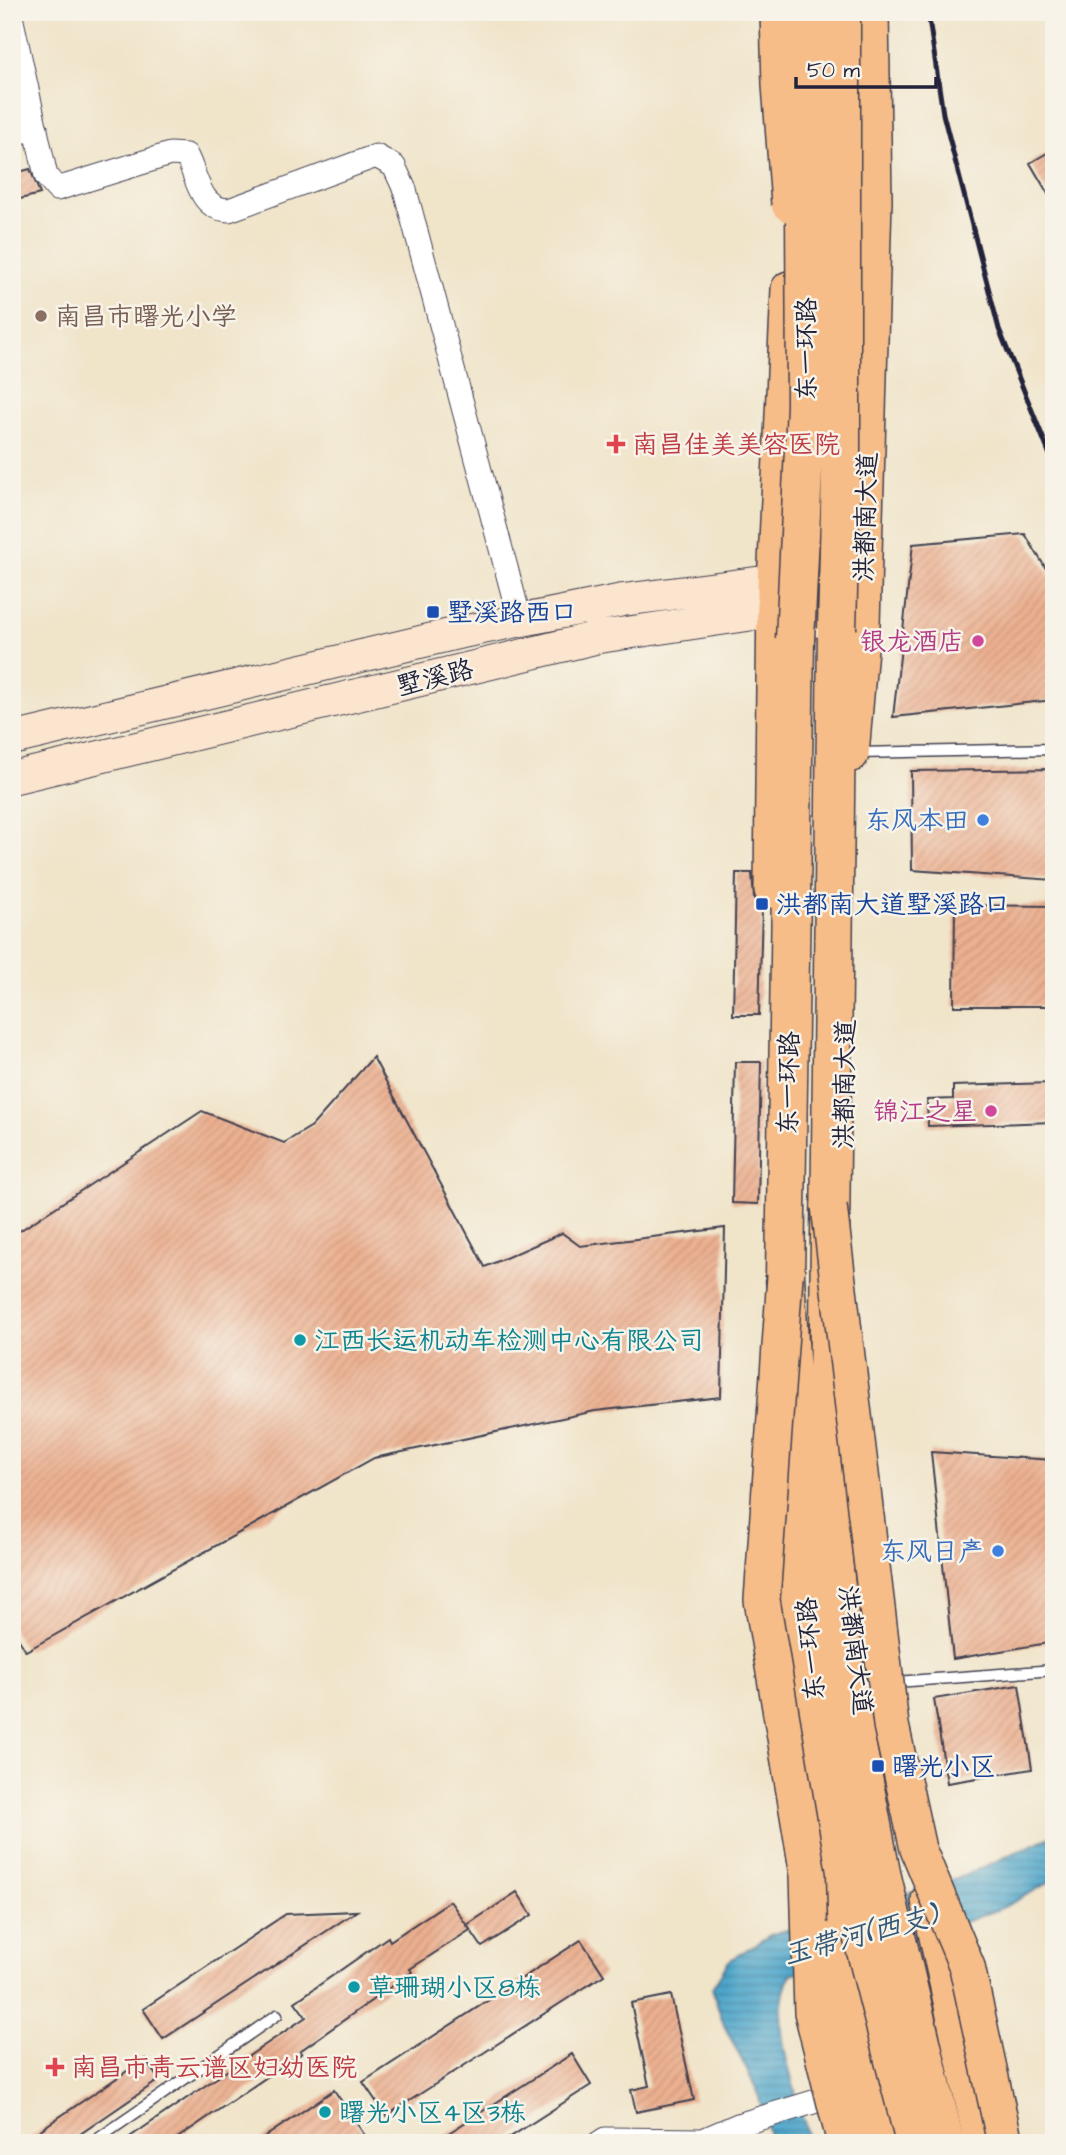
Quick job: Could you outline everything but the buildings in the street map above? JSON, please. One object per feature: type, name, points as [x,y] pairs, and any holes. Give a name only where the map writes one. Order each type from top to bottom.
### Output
[{"type":"highway","name":"东一环路","points":[[804,12],[806,406],[795,640],[785,1276],[809,1674],[844,1875],[910,2143]]},
{"type":"highway","name":"东一环路","points":[[841,12],[841,472],[827,1497],[846,1687],[881,1873],[944,2143]]},
{"type":"main road","points":[[778,12],[780,85],[806,406]]},
{"type":"main road","points":[[793,12],[795,148],[775,600],[768,1296],[778,1569],[789,1684],[813,1874],[812,2012],[845,2143]]},
{"type":"main road","name":"洪都南大道","points":[[872,12],[874,200],[864,578],[851,753],[837,1371],[844,1550],[857,1685],[909,1859],[923,1969],[963,2143]]},
{"type":"main road","points":[[830,1206],[909,1859],[982,2143]]},
{"type":"main road","points":[[785,1276],[762,1600],[813,1874],[876,2143]]},
{"type":"main road","points":[[909,1859],[967,1967],[1005,2143]]},
{"type":"main road","points":[[813,1874],[887,2143]]},
{"type":"street","points":[[12,22],[46,176],[57,189],[170,154],[186,155],[207,204],[215,210],[229,211],[376,156],[394,166],[405,190],[520,620]]},
{"type":"street","points":[[12,134],[36,128]]},
{"type":"street","name":"墅溪路","points":[[12,778],[598,637],[754,614],[775,600],[864,578]]},
{"type":"street","name":"墅溪路","points":[[12,739],[520,620],[623,600],[756,583],[775,600],[862,625]]},
{"type":"street","points":[[599,2143],[605,2139],[703,2140],[738,2125],[871,2084]]},
{"type":"lane","points":[[851,753],[1054,749]]},
{"type":"lane","points":[[857,1685],[1054,1670]]},
{"type":"lane","points":[[92,2143],[277,2015]]},
{"type":"water","name":"玉带河(西支)","points":[[1054,1835],[1054,1880],[1004,1907],[949,1928],[791,1974],[784,1992],[782,2035],[810,2143],[771,2143],[757,2090],[724,2025],[712,1988],[729,1961],[770,1935],[957,1879]]},
{"type":"railway","points":[[928,12],[943,114],[999,329],[1054,465]]},
{"type":"place","name":"南昌市曙光小学","points":[[41,316]]},
{"type":"place","name":"南昌佳美美容医院","points":[[616,444]]},
{"type":"place","name":"墅溪路西口","points":[[433,612]]},
{"type":"place","name":"银龙酒店","points":[[978,641]]},
{"type":"place","name":"东风本田","points":[[983,820]]},
{"type":"place","name":"洪都南大道墅溪路口","points":[[762,904]]},
{"type":"place","name":"锦江之星","points":[[991,1111]]},
{"type":"place","name":"江西长运机动车检测中心有限公司","points":[[300,1340]]},
{"type":"place","name":"东风日产","points":[[998,1551]]},
{"type":"place","name":"曙光小区","points":[[878,1766]]},
{"type":"place","name":"草珊瑚小区8栋","points":[[354,1987]]},
{"type":"place","name":"南昌市青云谱区妇幼医院","points":[[55,2067]]},
{"type":"place","name":"曙光小区4区3栋","points":[[325,2112]]}]
